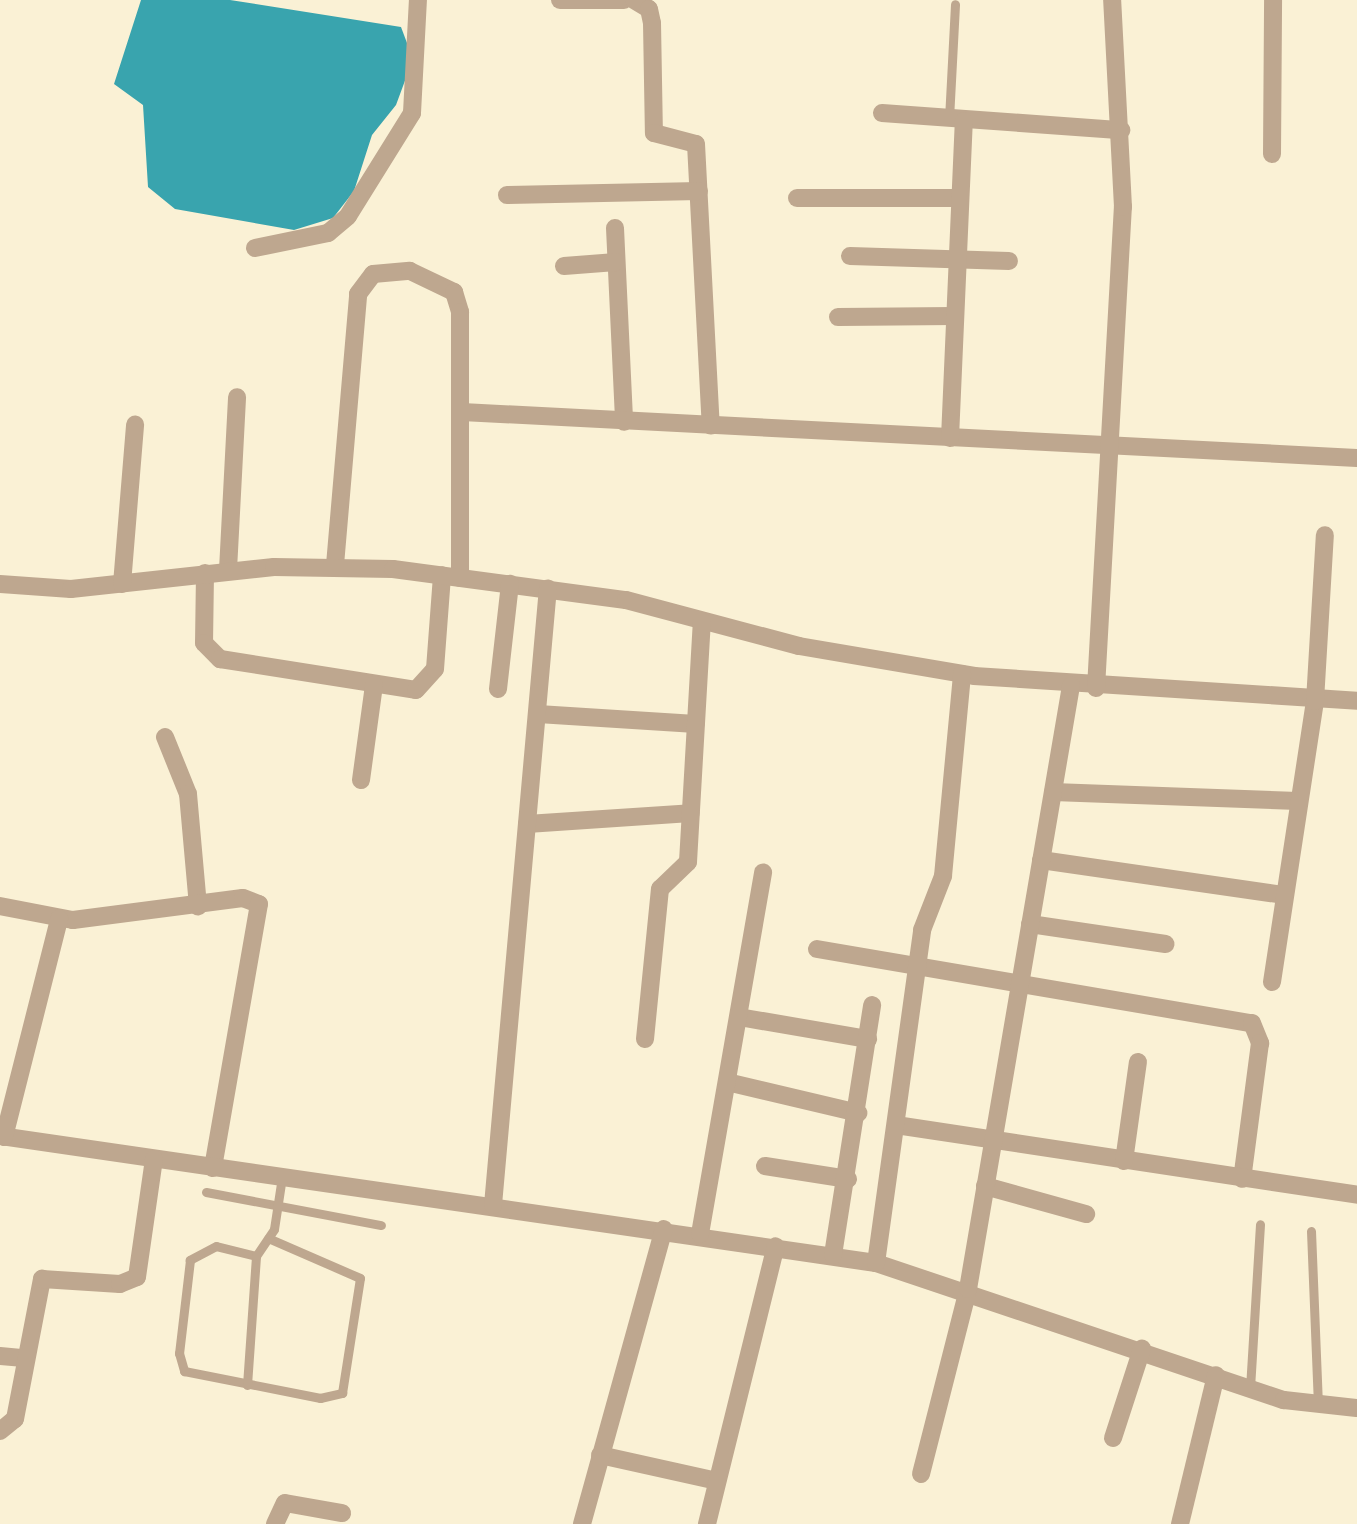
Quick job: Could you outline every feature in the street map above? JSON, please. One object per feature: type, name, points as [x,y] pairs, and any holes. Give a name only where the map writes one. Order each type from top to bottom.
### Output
[{"type":"street","points":[[255,248],[328,232],[348,216],[412,113],[418,0]]},
{"type":"street","points":[[560,0],[624,0]]},
{"type":"street","points":[[634,0],[649,9],[652,23],[654,134],[694,140],[711,426]]},
{"type":"street","points":[[1096,688],[1121,251],[1121,130],[1112,0]]},
{"type":"street","points":[[1272,154],[1273,0]]},
{"type":"street","points":[[882,113],[1121,130]]},
{"type":"street","points":[[950,438],[960,198],[957,120]]},
{"type":"street","points":[[507,195],[699,191]]},
{"type":"street","points":[[797,198],[960,198]]},
{"type":"street","points":[[615,228],[624,422]]},
{"type":"street","points":[[850,256],[1009,261]]},
{"type":"street","points":[[564,266],[616,262]]},
{"type":"street","points":[[205,573],[209,652],[235,664],[374,685],[416,690],[431,681],[451,577],[462,412],[454,292],[410,271],[373,274],[358,294],[334,565]]},
{"type":"street","points":[[838,317],[954,316]]},
{"type":"street","points":[[228,570],[237,397]]},
{"type":"street","points":[[462,412],[1357,458]]},
{"type":"street","points":[[122,584],[135,425]]},
{"type":"street","points":[[1272,982],[1315,701],[1325,535]]},
{"type":"street","points":[[0,584],[122,584],[228,570],[334,565],[548,588],[962,674],[1096,688],[1357,701]]},
{"type":"street","points":[[497,689],[510,584]]},
{"type":"street","points":[[493,1205],[548,588]]},
{"type":"street","points":[[645,1039],[660,889],[685,871],[702,621]]},
{"type":"street","points":[[876,1263],[922,930],[943,876],[962,674]]},
{"type":"street","points":[[362,780],[374,685]]},
{"type":"street","points":[[921,1474],[968,1289],[1071,686]]},
{"type":"street","points":[[538,714],[696,724]]},
{"type":"street","points":[[165,737],[188,794],[198,907]]},
{"type":"street","points":[[1053,792],[1298,802]]},
{"type":"street","points":[[527,824],[691,813]]},
{"type":"street","points":[[1041,860],[1284,895]]},
{"type":"street","points":[[700,1234],[764,872]]},
{"type":"street","points":[[0,906],[58,919],[198,907],[243,898],[259,904],[213,1168]]},
{"type":"street","points":[[58,919],[2,1137],[876,1263],[968,1289],[1250,1388],[1318,1406],[1357,1408]]},
{"type":"street","points":[[1030,924],[1166,944]]},
{"type":"street","points":[[817,949],[1252,1023],[1260,1043],[1242,1179]]},
{"type":"street","points":[[833,1255],[872,1005]]},
{"type":"street","points":[[739,1017],[868,1039]]},
{"type":"street","points":[[1124,1162],[1138,1061]]},
{"type":"street","points":[[727,1082],[858,1113]]},
{"type":"street","points":[[896,1125],[992,1144],[1357,1195]]},
{"type":"street","points":[[0,1431],[15,1419],[42,1279],[120,1284],[137,1277],[154,1159]]},
{"type":"street","points":[[765,1166],[848,1179]]},
{"type":"street","points":[[985,1186],[1086,1214]]},
{"type":"street","points":[[582,1524],[664,1229]]},
{"type":"street","points":[[707,1524],[776,1246]]},
{"type":"street","points":[[1113,1438],[1142,1349]]},
{"type":"street","points":[[0,1356],[24,1358]]},
{"type":"street","points":[[1180,1524],[1216,1376]]},
{"type":"street","points":[[600,1455],[717,1480]]},
{"type":"street","points":[[274,1524],[285,1503],[342,1513]]},
{"type":"lane","points":[[955,4],[957,120]]},
{"type":"lane","points":[[247,1385],[256,1256],[268,1238],[282,1177]]},
{"type":"lane","points":[[206,1192],[381,1225]]},
{"type":"lane","points":[[1250,1388],[1260,1225]]},
{"type":"lane","points":[[1311,1231],[1318,1406]]},
{"type":"lane","points":[[256,1256],[216,1246],[196,1251],[180,1337],[184,1371],[320,1398],[342,1394],[357,1307],[354,1271],[306,1260],[268,1238]]},
{"type":"water","points":[[141,0],[230,0],[401,27],[413,59],[396,105],[372,135],[354,191],[333,218],[294,230],[175,209],[148,187],[143,105],[114,84]]}]
